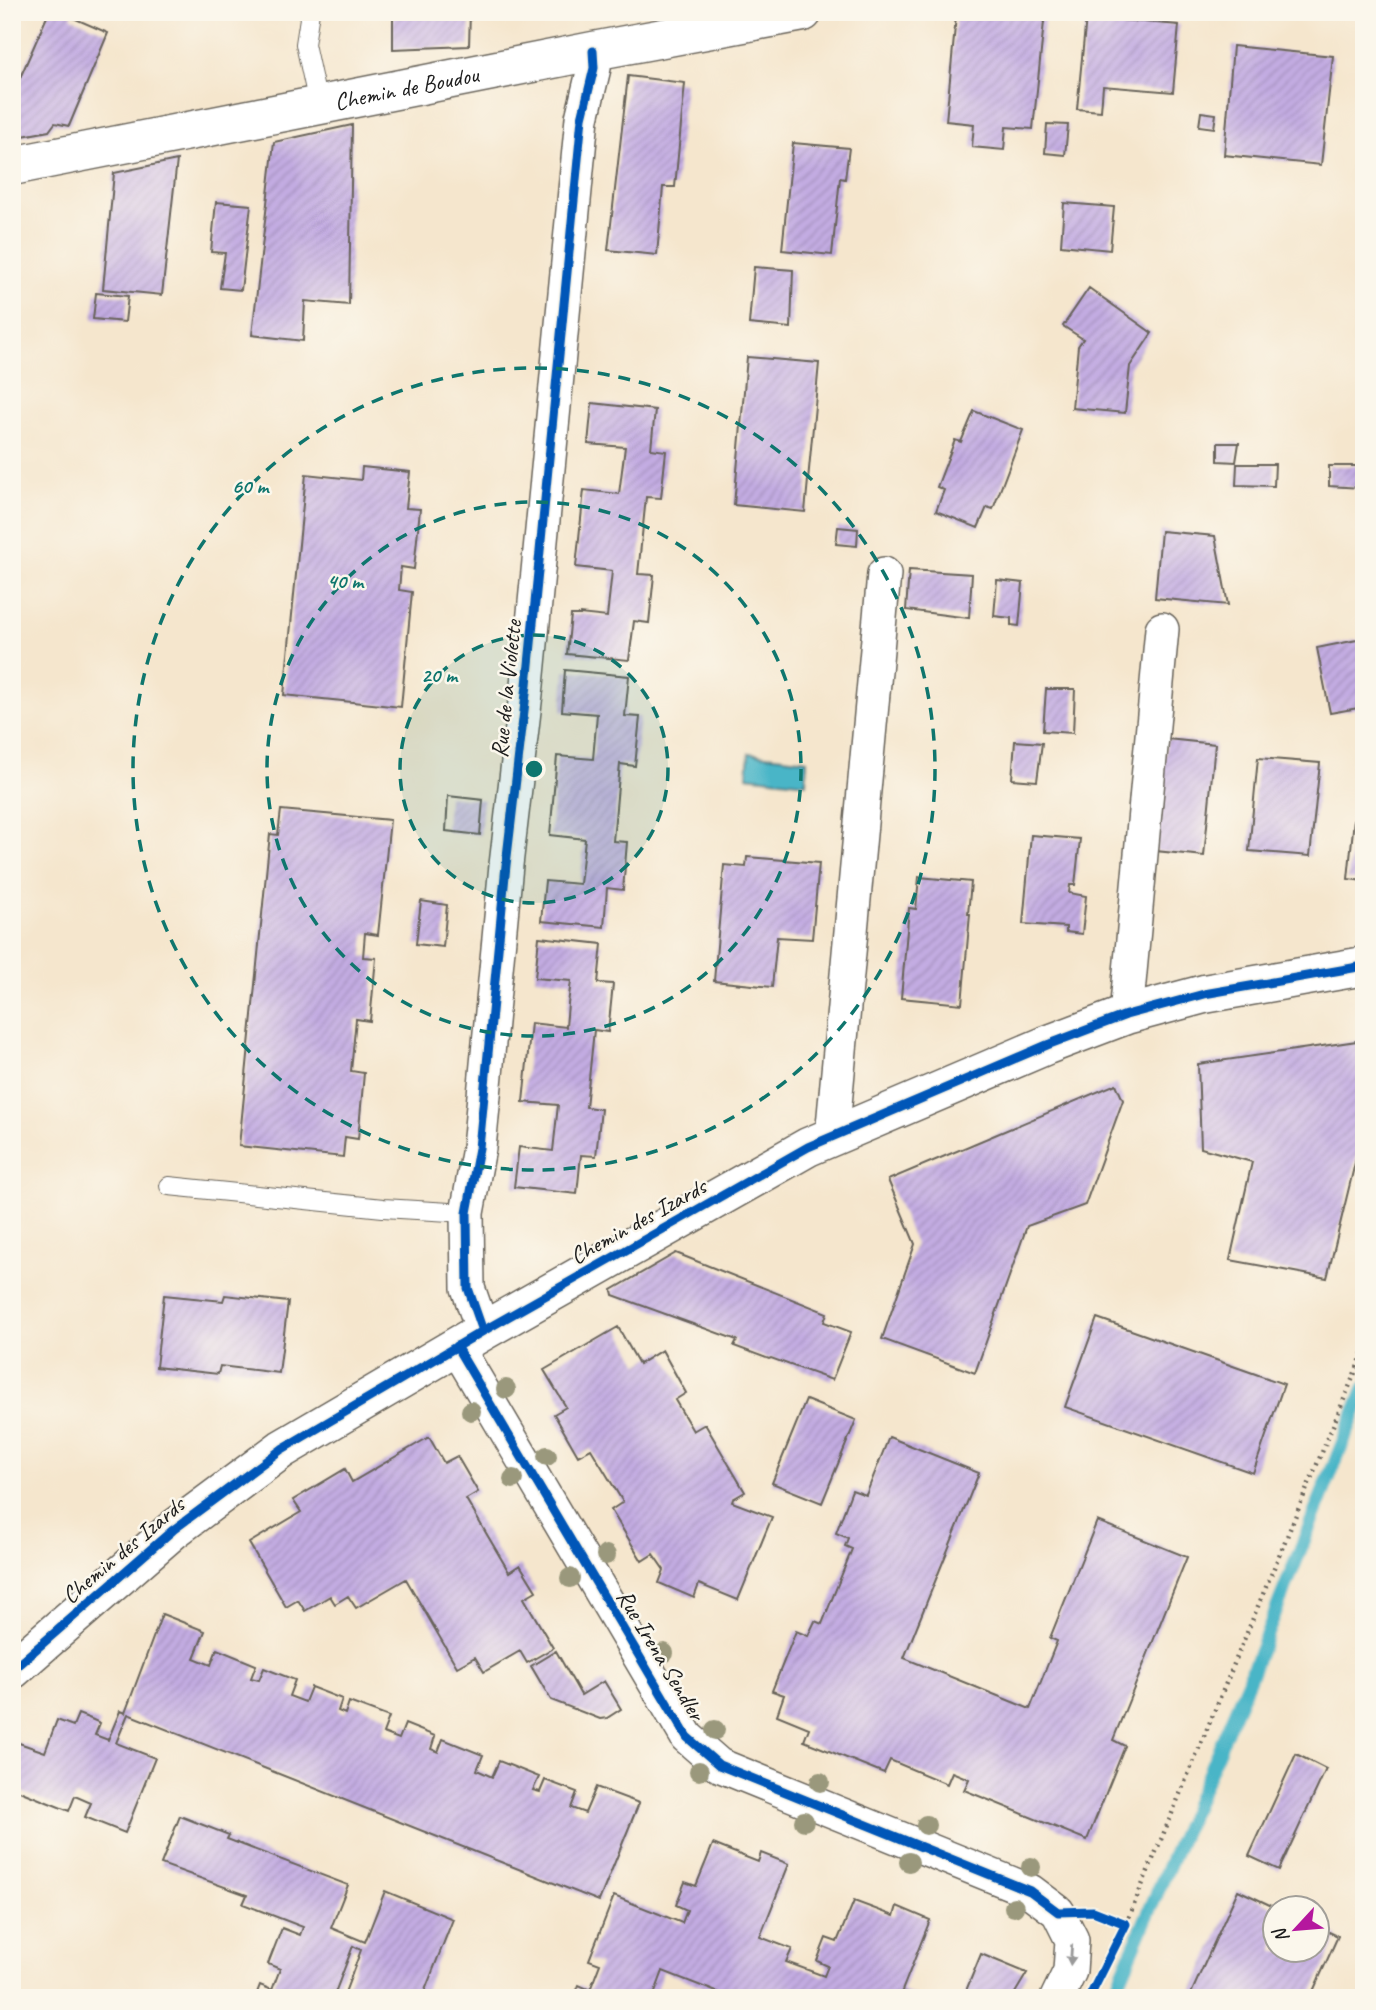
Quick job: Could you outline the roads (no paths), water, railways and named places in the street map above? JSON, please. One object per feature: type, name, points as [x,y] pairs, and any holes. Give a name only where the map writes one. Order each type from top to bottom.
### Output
[{"type":"street","name":"Chemin de Boudou","points":[[12,166],[318,104],[803,12]]},
{"type":"street","name":"Rue de la Violette","points":[[470,1338],[467,1213],[479,1148],[582,118],[594,68],[593,51]]},
{"type":"street","points":[[832,1137],[884,573]]},
{"type":"street","points":[[1126,1015],[1162,629]]},
{"type":"street","name":"Chemin des Izards","points":[[12,1670],[173,1530],[282,1449],[470,1338],[808,1147],[1048,1045],[1126,1015],[1204,994],[1364,966]]},
{"type":"street","name":"Rue Irena Sendler","points":[[470,1338],[687,1737],[719,1765],[1030,1891],[1058,1912],[1072,1940],[1070,1971],[1057,1998]]},
{"type":"lane","points":[[310,12],[305,44],[318,104]]},
{"type":"lane","points":[[169,1186],[383,1208],[467,1213]]},
{"type":"water","points":[[749,753],[807,760],[806,783],[747,776]]},
{"type":"waterway","points":[[1112,1998],[1249,1679],[1364,1389]]}]
